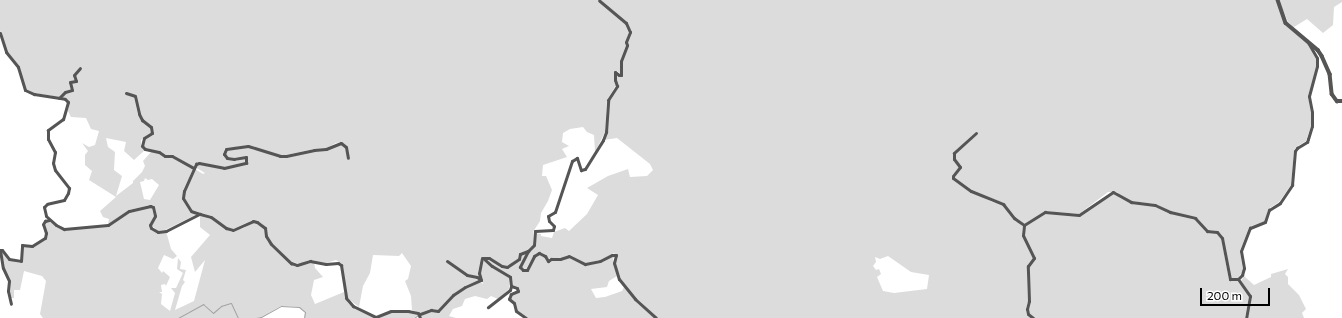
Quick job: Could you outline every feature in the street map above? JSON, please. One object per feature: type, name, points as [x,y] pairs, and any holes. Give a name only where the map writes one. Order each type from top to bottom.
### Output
[{"type":"street","points":[[599,0],[626,23],[630,30],[626,42],[627,45],[621,61],[621,75],[615,72],[617,86],[608,100],[606,132],[590,164],[585,169],[582,170],[577,158],[572,161],[555,212],[548,216],[549,221],[554,226],[553,230],[535,231],[534,245],[528,251],[520,266],[523,270],[527,270],[534,256],[539,252],[545,256],[548,261],[550,259],[560,259],[569,256],[585,264],[600,261],[612,255],[616,255],[614,263],[622,284],[635,299],[656,318]]},
{"type":"street","points":[[1278,0],[1286,23],[1322,56],[1330,74],[1334,98],[1342,101]]},
{"type":"street","points":[[0,33],[6,52],[18,67],[26,90],[34,94],[59,98],[68,102],[67,111],[63,119],[48,130],[48,139],[55,152],[53,163],[55,170],[69,188],[64,200],[46,204],[44,207],[43,210],[49,220],[64,229],[100,226],[108,224],[129,211],[150,206],[153,207],[155,212],[155,216],[150,222],[151,228],[162,232],[200,214]]},
{"type":"street","points":[[1238,279],[1244,271],[1241,251],[1250,228],[1265,222],[1269,210],[1280,203],[1292,185],[1295,151],[1307,142],[1312,126],[1312,112],[1309,96],[1317,66],[1316,58],[1306,40]]},
{"type":"street","points":[[59,98],[65,92],[72,90],[70,82],[76,81],[74,75],[80,68]]},
{"type":"street","points":[[126,93],[135,96],[139,114],[145,123],[151,127],[152,133],[144,138],[142,146],[151,152],[159,152],[165,156],[172,156],[194,168]]},
{"type":"street","points":[[976,133],[954,153],[954,159],[960,167],[953,178],[971,191],[1002,204],[1014,218],[1024,226]]},
{"type":"street","points":[[348,158],[346,148],[341,143],[326,149],[286,156],[280,156],[248,146],[226,149],[224,151],[227,158],[234,159],[246,157],[246,163],[224,168],[199,163],[194,168],[184,191],[183,198],[191,211],[212,217],[226,228],[232,230],[243,227],[252,221],[260,223],[265,228],[266,236],[271,244],[291,263],[297,265],[310,261],[326,264],[338,262],[341,265],[346,298],[353,306],[378,316],[391,310],[408,311],[420,314],[431,310],[438,311],[453,295],[465,287],[481,280]]},
{"type":"street","points":[[1033,318],[1028,314],[1027,309],[1028,266],[1034,258],[1023,235],[1024,226],[1045,212],[1079,215],[1109,193],[1117,193],[1121,197],[1131,202],[1155,205],[1170,212],[1195,218],[1207,231],[1217,232],[1222,238],[1230,279],[1238,279]]},
{"type":"street","points":[[0,250],[9,259],[21,261],[22,245],[32,246],[45,238],[46,233],[43,224],[45,221],[49,220]]},
{"type":"street","points":[[0,250],[3,268],[9,281],[8,291],[11,304]]},
{"type":"street","points":[[483,258],[489,258],[502,266],[507,267],[519,259],[520,254],[528,251]]},
{"type":"street","points":[[481,280],[479,265],[483,258]]},
{"type":"street","points":[[483,258],[492,266],[510,277],[511,286],[510,290],[488,308]]},
{"type":"street","points":[[447,261],[467,275],[477,277],[481,280]]},
{"type":"street","points":[[1238,279],[1250,296],[1246,318]]},
{"type":"street","points":[[511,286],[517,288],[518,291],[512,294],[509,299],[514,303],[516,312],[526,318]]},
{"type":"shaded area","points":[[0,0],[598,0],[625,24],[629,32],[620,61],[621,74],[617,71],[615,72],[614,80],[616,85],[607,100],[605,132],[595,152],[594,135],[587,132],[583,127],[570,129],[563,133],[562,142],[569,146],[562,149],[567,157],[543,165],[542,176],[546,176],[552,190],[541,213],[540,221],[533,232],[533,245],[528,250],[520,253],[518,259],[507,266],[502,265],[489,257],[481,257],[478,273],[480,278],[468,274],[449,261],[448,263],[467,276],[479,280],[465,286],[452,295],[438,310],[431,309],[420,313],[412,310],[411,296],[405,281],[408,279],[411,266],[402,253],[399,256],[373,255],[370,273],[363,286],[359,307],[347,298],[342,264],[336,260],[326,263],[310,260],[301,264],[292,262],[271,243],[267,236],[266,228],[261,223],[253,220],[233,229],[226,227],[212,216],[191,210],[184,198],[185,191],[195,169],[203,174],[205,173],[195,167],[197,165],[200,164],[224,169],[247,164],[247,157],[227,157],[225,154],[226,150],[248,147],[279,156],[286,156],[326,150],[341,144],[345,148],[349,160],[347,147],[341,142],[325,149],[314,149],[286,155],[280,155],[248,146],[225,148],[223,154],[226,159],[234,160],[246,158],[246,163],[224,168],[199,162],[194,167],[173,156],[165,156],[159,151],[151,151],[143,146],[144,139],[153,133],[152,127],[143,120],[136,96],[126,92],[125,94],[134,97],[138,115],[144,123],[150,127],[151,133],[141,140],[141,146],[145,150],[134,160],[124,151],[126,142],[106,138],[108,147],[115,152],[114,170],[122,176],[116,196],[133,183],[133,181],[142,172],[145,166],[143,161],[151,152],[159,153],[164,157],[172,157],[193,168],[184,191],[183,198],[190,212],[197,214],[165,230],[158,231],[151,225],[156,216],[156,212],[154,206],[150,205],[129,210],[108,224],[109,219],[103,217],[100,211],[116,197],[89,180],[92,171],[85,165],[85,155],[88,151],[82,143],[89,147],[95,145],[99,131],[91,129],[86,118],[71,117],[68,111],[69,102],[65,98],[34,93],[26,89],[18,67],[7,52],[0,31]],"holes":[[[145,178],[148,180],[152,179],[159,185],[150,200],[144,199],[140,182],[144,181]]]},
{"type":"shaded area","points":[[600,0],[1276,0],[1285,24],[1306,42],[1316,59],[1316,72],[1308,96],[1311,113],[1311,126],[1306,141],[1296,147],[1294,151],[1291,185],[1279,202],[1268,209],[1265,221],[1249,227],[1240,251],[1243,271],[1238,278],[1231,279],[1223,238],[1217,231],[1207,230],[1195,218],[1170,211],[1155,204],[1131,201],[1121,197],[1117,192],[1108,192],[1079,214],[1045,211],[1024,224],[1015,218],[1003,203],[972,190],[954,177],[961,167],[955,158],[955,154],[969,142],[976,132],[953,153],[953,159],[959,167],[952,177],[971,191],[992,202],[1002,204],[1014,219],[1023,226],[1022,236],[1033,258],[1027,266],[1028,301],[1026,309],[1027,314],[1032,318],[658,318],[636,299],[623,284],[615,263],[617,257],[614,253],[600,261],[585,263],[570,255],[555,259],[550,258],[547,260],[545,256],[539,252],[534,255],[526,269],[521,268],[529,252],[535,246],[535,233],[552,238],[554,232],[565,228],[569,231],[587,214],[598,195],[587,188],[608,176],[628,169],[630,177],[647,176],[653,170],[650,164],[617,138],[604,140],[607,132],[609,100],[618,86],[616,73],[619,76],[622,75],[621,61],[628,46],[627,42],[631,32],[626,22]],"holes":[[[888,256],[911,272],[929,275],[927,289],[894,293],[883,291],[877,277],[881,274],[879,269],[876,270],[873,266],[876,262],[875,257],[880,259]]]},
{"type":"shaded area","points":[[1279,0],[1342,0],[1342,2],[1334,7],[1333,25],[1323,33],[1307,19],[1294,27],[1288,22]]},
{"type":"shaded area","points":[[1116,193],[1120,198],[1130,203],[1155,206],[1194,219],[1206,232],[1216,233],[1221,238],[1229,280],[1238,280],[1249,296],[1245,318],[1034,318],[1029,313],[1029,266],[1034,260],[1023,235],[1024,226],[1045,213],[1079,215],[1109,194]]},
{"type":"shaded area","points":[[150,207],[152,208],[154,216],[150,225],[155,231],[166,231],[171,249],[177,256],[173,259],[164,255],[158,268],[162,273],[163,271],[170,277],[166,286],[165,284],[161,285],[162,292],[159,292],[162,294],[161,304],[170,311],[175,293],[171,288],[176,288],[183,273],[177,269],[178,258],[181,262],[180,269],[186,270],[183,280],[185,282],[182,286],[175,310],[194,301],[205,260],[195,272],[191,257],[210,235],[200,227],[200,215],[211,218],[232,231],[244,228],[253,222],[257,222],[263,226],[268,241],[297,266],[314,262],[315,268],[323,277],[314,280],[311,295],[315,304],[344,292],[348,303],[376,317],[391,311],[419,314],[414,318],[304,318],[305,312],[299,307],[281,306],[261,317],[255,318],[43,318],[40,314],[46,281],[42,276],[24,271],[20,290],[14,290],[14,298],[11,298],[8,290],[10,283],[4,267],[1,251],[10,260],[20,262],[23,246],[32,247],[47,237],[44,223],[49,221],[64,230],[109,225],[129,211]]},
{"type":"shaded area","points":[[527,252],[519,268],[523,271],[525,271],[537,254],[544,257],[548,262],[571,257],[579,263],[585,265],[615,256],[613,259],[617,276],[609,281],[607,287],[591,289],[596,298],[605,297],[622,291],[624,287],[655,318],[527,318],[517,311],[510,299],[512,295],[519,292],[518,287],[512,286],[510,277],[493,266],[485,258],[508,268],[520,260],[521,254]]},
{"type":"shaded area","points":[[482,259],[509,278],[509,289],[498,299],[491,296],[487,299],[475,296],[465,299],[462,306],[453,309],[449,316],[456,318],[421,318],[420,314],[441,310],[454,296],[465,288],[480,282],[483,284],[480,273]]},
{"type":"shaded area","points":[[1288,269],[1285,274],[1288,277],[1288,284],[1299,295],[1306,309],[1302,313],[1304,318],[1247,318],[1251,296],[1241,281],[1244,276],[1254,285],[1271,277],[1271,274]]},
{"type":"waterway","points":[[178,318],[203,304],[213,313],[221,306],[231,303],[238,318]]},
{"type":"waterway","points":[[255,318],[261,317],[281,306],[299,307],[305,312],[304,318]]},
{"type":"waterway","points":[[414,318],[418,315]]},
{"type":"waterway","points":[[137,318],[143,318]]}]
